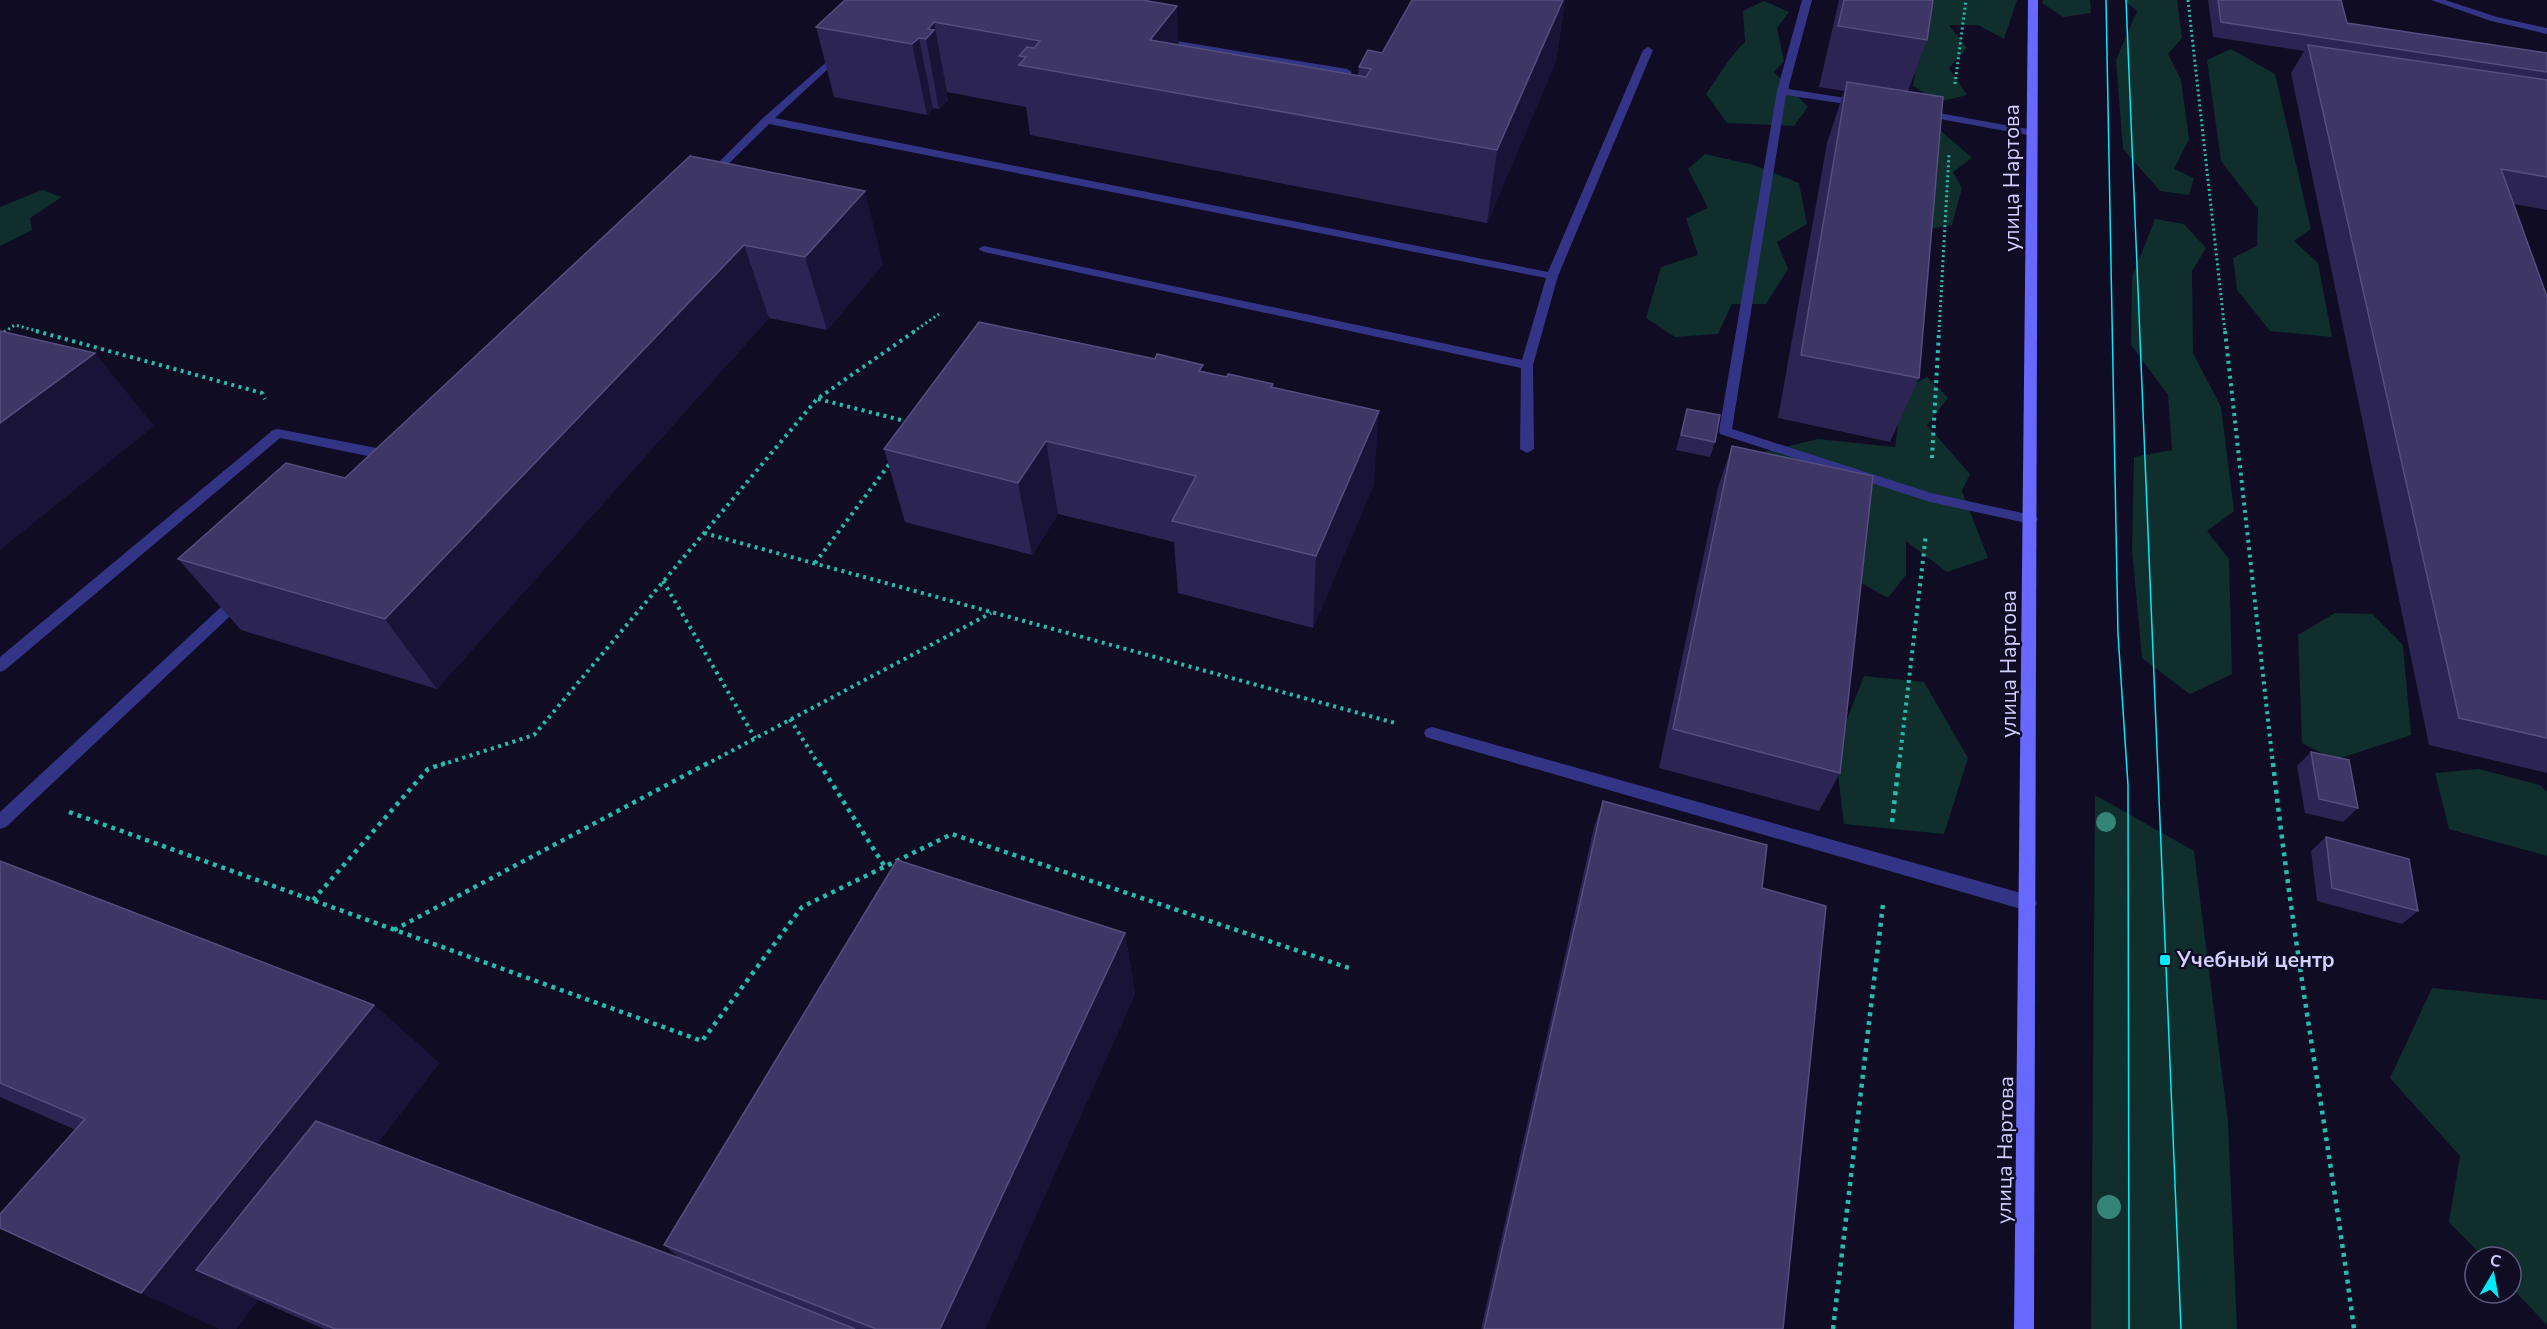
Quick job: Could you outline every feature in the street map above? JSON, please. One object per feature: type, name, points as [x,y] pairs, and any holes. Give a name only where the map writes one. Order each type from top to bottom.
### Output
[{"type":"street","points":[[1807,0],[1782,91],[1725,431],[1930,497],[2031,519]]},
{"type":"street","name":"улица Нартова","points":[[2024,1329],[2034,134],[2033,0]]},
{"type":"street","points":[[2436,0],[2494,19],[2547,31]]},
{"type":"street","points":[[1149,39],[1347,72],[1328,102]]},
{"type":"street","points":[[702,184],[845,48]]},
{"type":"street","points":[[1527,449],[1527,364],[1552,276],[1648,50]]},
{"type":"street","points":[[1782,91],[1872,106]]},
{"type":"street","points":[[1906,111],[2034,134]]},
{"type":"street","points":[[768,120],[1552,276]]},
{"type":"street","points":[[984,249],[1527,364]]},
{"type":"street","points":[[0,666],[278,433],[392,457]]},
{"type":"street","points":[[0,822],[253,586]]},
{"type":"street","points":[[1432,733],[2028,903]]},
{"type":"path","points":[[1833,1329],[1930,497],[1951,118],[1966,0]]},
{"type":"path","points":[[2188,0],[2280,826],[2335,1183],[2354,1329]]},
{"type":"path","points":[[313,900],[428,769],[534,735],[817,399],[939,314]]},
{"type":"path","points":[[0,335],[15,325],[262,393],[278,433]]},
{"type":"path","points":[[817,399],[920,425]]},
{"type":"path","points":[[815,563],[892,461]]},
{"type":"path","points":[[704,533],[1432,733]]},
{"type":"path","points":[[663,581],[755,738]]},
{"type":"path","points":[[394,930],[992,612]]},
{"type":"path","points":[[790,719],[885,867]]},
{"type":"path","points":[[26,797],[702,1041],[802,907],[952,834],[1352,969]]},
{"type":"green space","points":[[1927,0],[2017,0],[2004,39],[1978,25],[1949,25],[1967,48],[1949,68],[1967,95],[1939,102],[1913,86]]},
{"type":"green space","points":[[2043,0],[2090,0],[2091,13],[2063,17],[2042,3]]},
{"type":"green space","points":[[2124,0],[2177,0],[2182,38],[2168,54],[2181,80],[2189,139],[2174,169],[2194,178],[2189,195],[2160,191],[2123,149],[2116,60],[2137,11]]},
{"type":"green space","points":[[1764,1],[1789,12],[1777,28],[1784,61],[1774,72],[1808,107],[1794,126],[1727,123],[1706,94],[1729,60],[1745,42],[1743,11]]},
{"type":"green space","points":[[2231,49],[2275,74],[2311,229],[2294,241],[2318,263],[2332,337],[2270,331],[2237,290],[2233,258],[2257,246],[2258,209],[2221,161],[2207,60]]},
{"type":"green space","points":[[1916,109],[1972,158],[1953,172],[1962,188],[1952,225],[1930,229]]},
{"type":"green space","points":[[1705,154],[1754,165],[1799,183],[1807,224],[1777,242],[1788,269],[1766,304],[1732,304],[1718,334],[1675,337],[1646,318],[1661,267],[1698,255],[1686,218],[1708,208],[1688,169]]},
{"type":"green space","points":[[42,190],[62,197],[30,218],[32,230],[0,246],[0,207]]},
{"type":"green space","points":[[2155,219],[2184,224],[2206,248],[2192,271],[2193,353],[2221,407],[2234,511],[2207,531],[2229,559],[2232,674],[2190,694],[2142,658],[2132,550],[2134,457],[2172,450],[2168,395],[2131,345],[2132,277]]},
{"type":"green space","points":[[1927,377],[1948,398],[1927,425],[1970,474],[1962,491],[1988,558],[1947,572],[1906,541],[1906,575],[1888,598],[1850,577],[1759,453],[1818,439],[1895,447],[1903,390]]},
{"type":"green space","points":[[2335,613],[2372,614],[2403,645],[2411,735],[2335,760],[2302,743],[2298,635]]},
{"type":"green space","points":[[1864,676],[1924,682],[1968,758],[1944,834],[1844,824],[1835,750]]},
{"type":"green space","points":[[2479,769],[2540,785],[2547,792],[2547,856],[2449,829],[2435,773]]},
{"type":"green space","points":[[2095,795],[2194,851],[2228,1122],[2237,1329],[2091,1329]]},
{"type":"green space","points":[[2432,988],[2547,1000],[2547,1325],[2523,1300],[2523,1245],[2471,1245],[2449,1222],[2460,1156],[2390,1078]]},
{"type":"building","points":[[845,0],[1142,0],[1177,6],[1150,40],[1366,77],[1371,69],[1359,67],[1368,50],[1382,53],[1412,0],[1563,0],[1497,150],[1019,65],[1026,57],[1019,56],[1027,47],[1034,48],[1040,41],[934,22],[928,29],[934,30],[926,39],[919,38],[912,44],[816,27]]},
{"type":"building","points":[[1844,0],[1933,0],[1927,40],[1838,26]]},
{"type":"building","points":[[2218,0],[2341,0],[2347,23],[2547,53],[2547,72],[2221,22]]},
{"type":"building","points":[[2308,45],[2547,80],[2547,177],[2501,169],[2547,297],[2547,738],[2459,718]]},
{"type":"building","points":[[1847,82],[1943,97],[1919,378],[1801,355]]},
{"type":"building","points":[[690,156],[865,191],[805,257],[744,245],[385,619],[178,559],[286,463],[345,478]]},
{"type":"building","points":[[979,322],[1155,359],[1157,354],[1203,365],[1199,371],[1227,377],[1228,374],[1273,384],[1271,387],[1379,411],[1316,556],[1172,521],[1196,476],[1046,441],[1018,483],[884,449]]},
{"type":"building","points":[[0,331],[95,353],[0,423]]},
{"type":"building","points":[[1687,409],[1720,415],[1715,442],[1681,435]]},
{"type":"building","points":[[1732,446],[1873,476],[1840,773],[1673,729]]},
{"type":"building","points":[[2311,752],[2349,760],[2358,808],[2319,799]]},
{"type":"building","points":[[1603,801],[1767,845],[1762,888],[1826,906],[1783,1329],[1484,1329]]},
{"type":"building","points":[[2326,837],[2409,859],[2418,911],[2332,888]]},
{"type":"building","points":[[897,860],[1125,933],[940,1329],[876,1329],[664,1245]]},
{"type":"building","points":[[0,861],[374,1005],[141,1293],[0,1228],[0,1214],[85,1119],[0,1083]]},
{"type":"building","points":[[316,1121],[679,1258],[855,1329],[335,1329],[196,1270]]},
{"type":"tram line","points":[[2106,0],[2118,634],[2128,785],[2129,1329]]},
{"type":"tram line","points":[[2126,0],[2181,1329]]},
{"type":"place","name":"Учебный центр","points":[[2165,960]]}]
